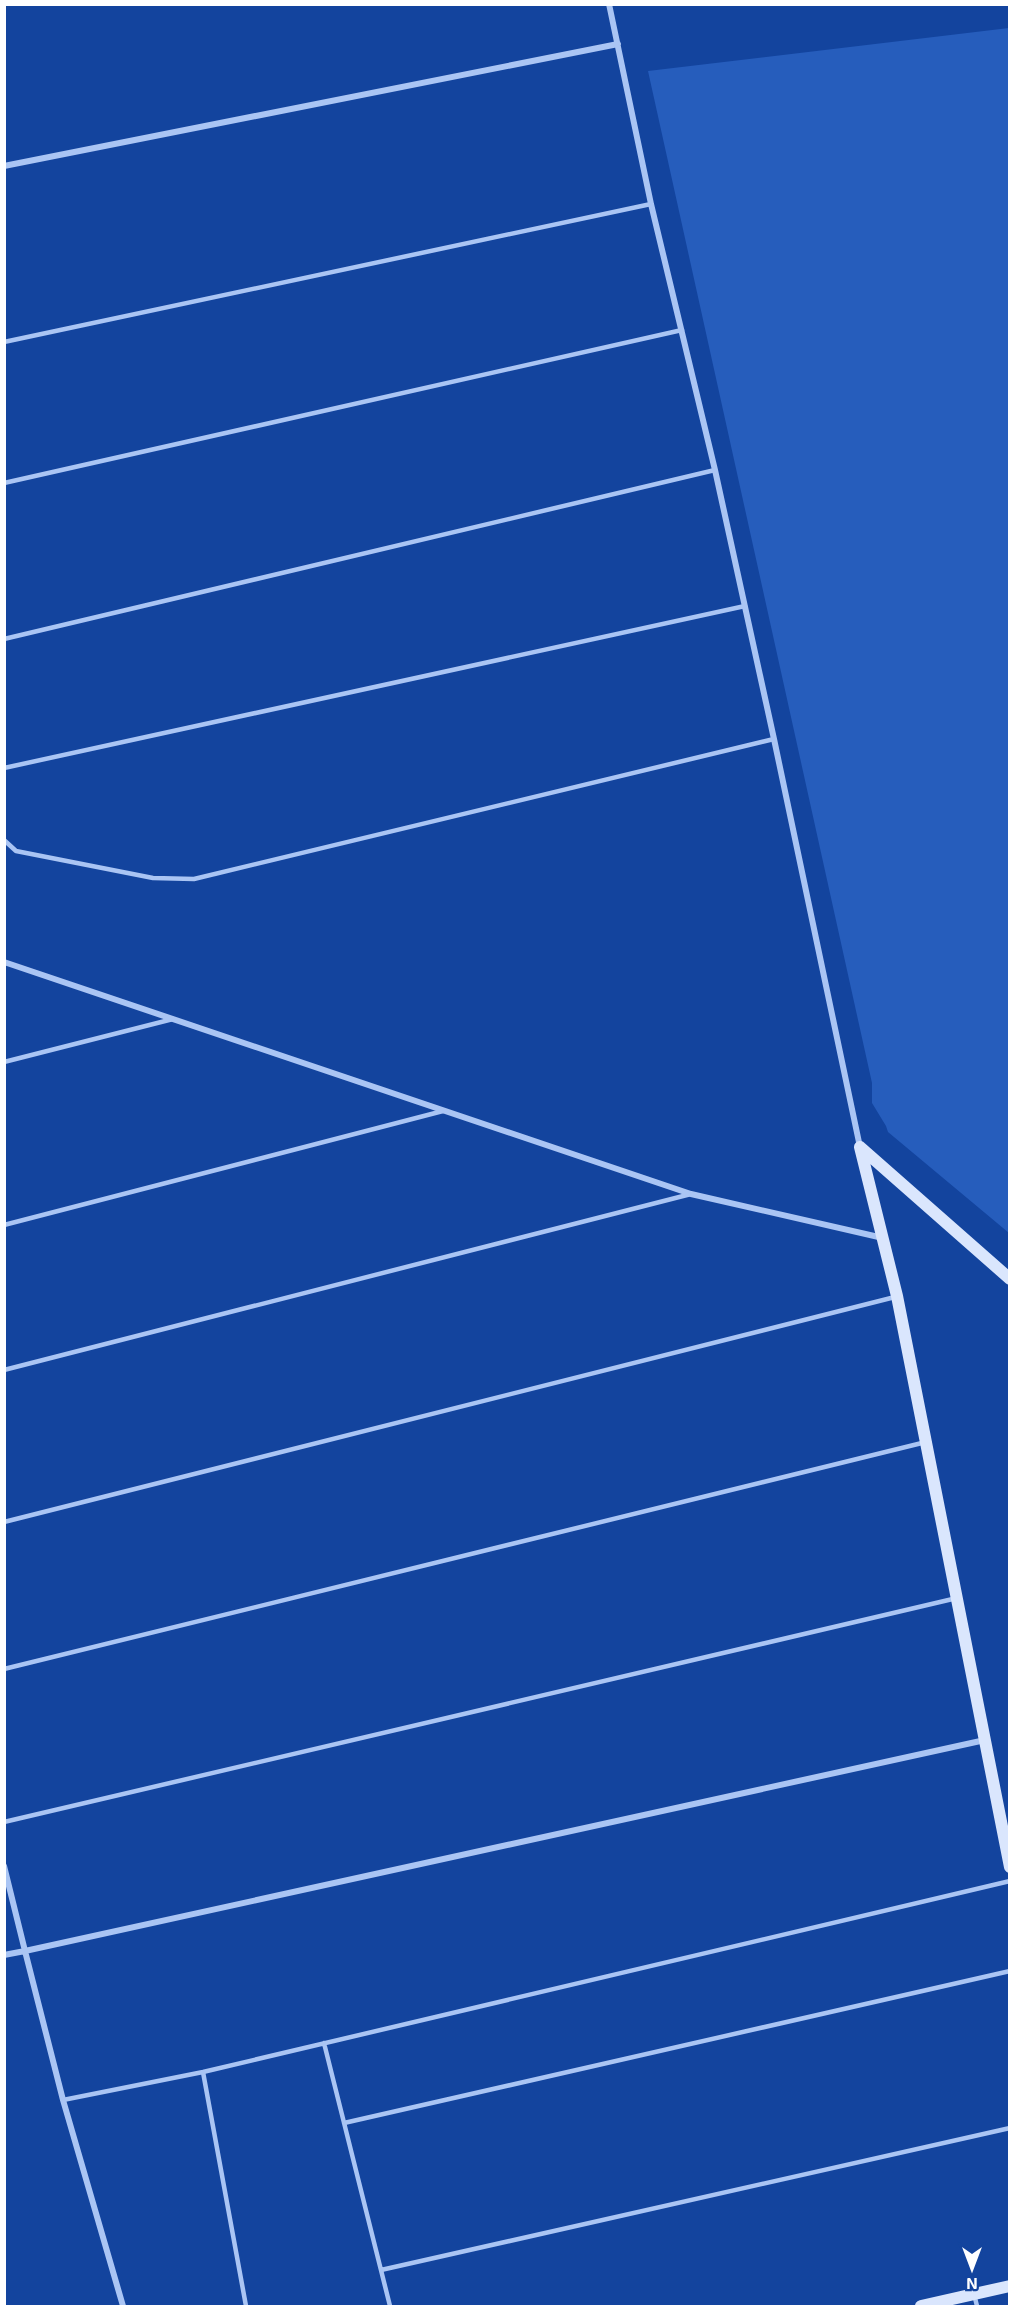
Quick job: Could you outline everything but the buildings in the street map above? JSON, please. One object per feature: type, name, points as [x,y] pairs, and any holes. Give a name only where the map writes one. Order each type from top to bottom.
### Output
[{"type":"street","points":[[609,4],[651,204],[745,606],[860,1147],[897,1296],[1010,1867]]},
{"type":"street","points":[[4,166],[618,44]]},
{"type":"street","points":[[4,962],[691,1194],[884,1239]]},
{"type":"street","points":[[860,1147],[1010,1279]]},
{"type":"street","points":[[4,1955],[985,1740]]},
{"type":"street","points":[[4,1866],[63,2100],[123,2307]]},
{"type":"street","points":[[921,2307],[975,2300],[1010,2286]]},
{"type":"lane","points":[[4,342],[651,204]]},
{"type":"lane","points":[[4,483],[682,330]]},
{"type":"lane","points":[[4,639],[715,470]]},
{"type":"lane","points":[[4,768],[745,606]]},
{"type":"lane","points":[[4,840],[16,851],[153,878],[194,879],[774,739]]},
{"type":"lane","points":[[4,1062],[173,1019]]},
{"type":"lane","points":[[4,1225],[443,1111]]},
{"type":"lane","points":[[4,1370],[691,1194]]},
{"type":"lane","points":[[4,1521],[897,1296]]},
{"type":"lane","points":[[4,1669],[926,1442]]},
{"type":"lane","points":[[4,1822],[957,1598]]},
{"type":"lane","points":[[63,2100],[203,2072],[1010,1881]]},
{"type":"lane","points":[[344,2122],[1010,1971]]},
{"type":"lane","points":[[324,2043],[390,2307]]},
{"type":"lane","points":[[203,2072],[246,2307]]},
{"type":"lane","points":[[381,2270],[1010,2128]]},
{"type":"shaded area","points":[[1010,28],[1009,1233],[888,1132],[872,1103],[872,1083],[648,71]]}]
